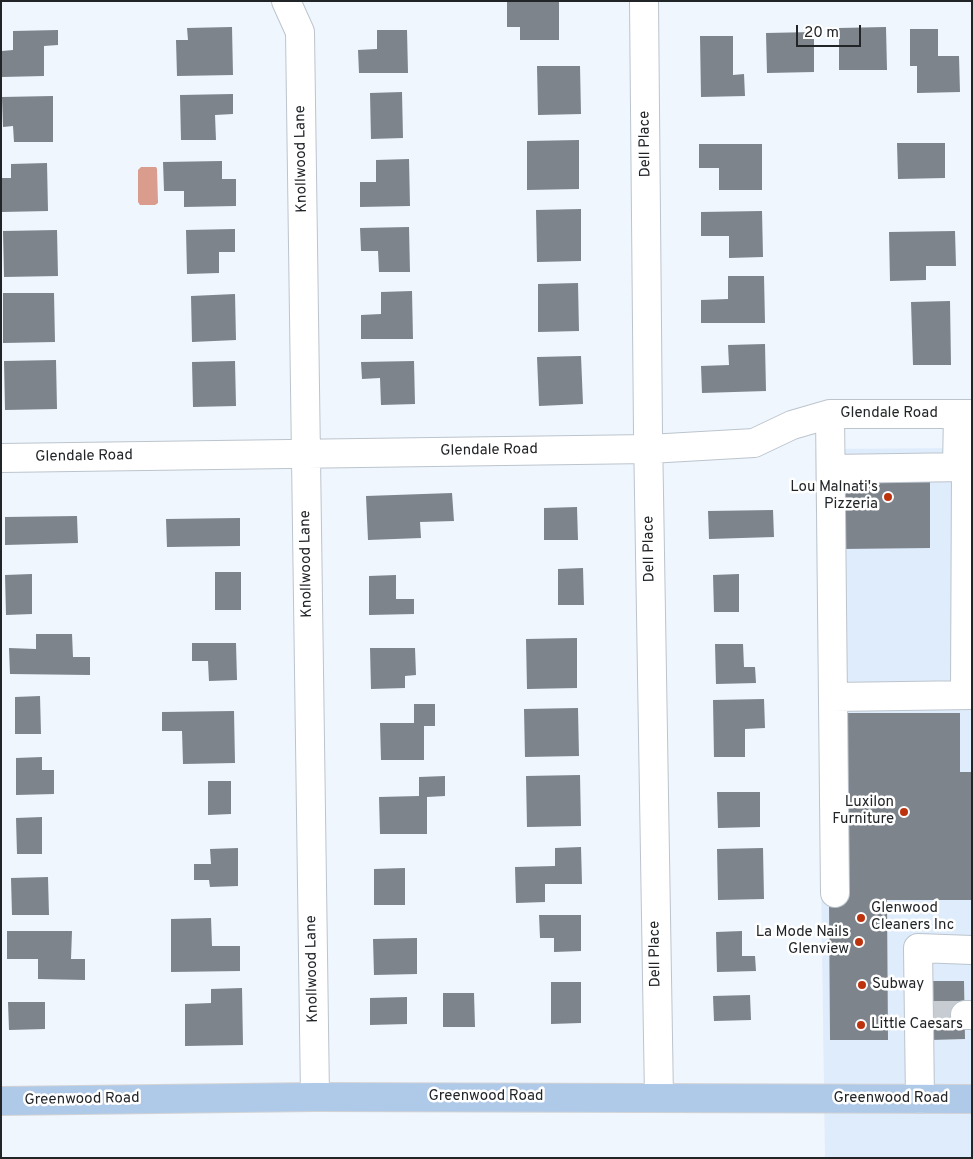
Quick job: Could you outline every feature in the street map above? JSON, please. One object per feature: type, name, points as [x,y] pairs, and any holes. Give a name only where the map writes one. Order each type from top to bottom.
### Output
[{"type":"main road","name":"Greenwood Road","points":[[1,1101],[315,1097],[972,1099]]},
{"type":"street","name":"Knollwood Lane","points":[[286,1],[300,32],[315,1097]]},
{"type":"street","name":"Dell Place","points":[[644,1],[659,1098]]},
{"type":"street","name":"Glendale Road","points":[[1,458],[649,449],[754,443],[792,425],[830,414],[965,414]]},
{"type":"street","points":[[830,414],[835,892]]},
{"type":"street","points":[[957,467],[965,414]]},
{"type":"street","points":[[831,469],[966,467],[969,581],[969,695],[833,697]]},
{"type":"street","points":[[920,1099],[925,1015],[918,948],[972,950]]},
{"type":"shaded area","points":[[141,167],[156,167],[157,169],[158,203],[155,205],[140,205],[138,202],[138,170]]},
{"type":"shaded area","points":[[972,448],[972,1158],[825,1158],[815,449]]},
{"type":"building","points":[[507,1],[559,1],[559,40],[520,40],[520,27],[507,27]]},
{"type":"building","points":[[232,27],[233,75],[177,76],[176,40],[188,40],[187,28]]},
{"type":"building","points":[[886,27],[887,70],[839,70],[839,28]]},
{"type":"building","points":[[910,29],[938,29],[938,56],[959,56],[960,92],[917,93],[917,66],[910,66]]},
{"type":"building","points":[[58,30],[58,45],[44,46],[44,76],[2,77],[2,51],[13,50],[13,31]]},
{"type":"building","points":[[377,30],[407,30],[408,73],[359,73],[358,50],[377,49]]},
{"type":"building","points":[[814,32],[814,72],[767,73],[766,33]]},
{"type":"building","points":[[700,36],[733,36],[733,75],[744,74],[745,96],[701,97]]},
{"type":"building","points":[[537,66],[580,66],[581,114],[538,115]]},
{"type":"building","points":[[402,92],[403,138],[371,139],[370,93]]},
{"type":"building","points":[[233,94],[233,114],[215,115],[216,140],[181,140],[180,95]]},
{"type":"building","points":[[53,96],[53,142],[14,142],[13,126],[3,127],[2,97]]},
{"type":"building","points":[[579,140],[579,189],[527,190],[527,141]]},
{"type":"building","points":[[897,143],[945,143],[945,178],[898,179]]},
{"type":"building","points":[[699,144],[762,144],[762,190],[719,190],[719,168],[699,168]]},
{"type":"building","points":[[409,159],[410,206],[360,207],[360,182],[376,182],[376,160]]},
{"type":"building","points":[[222,161],[222,179],[236,179],[236,206],[184,207],[184,191],[164,191],[163,162]]},
{"type":"building","points":[[47,163],[48,211],[2,212],[1,178],[11,178],[11,164]]},
{"type":"building","points":[[581,209],[581,261],[537,262],[536,210]]},
{"type":"building","points":[[762,211],[763,257],[729,258],[729,236],[701,236],[701,212]]},
{"type":"building","points":[[409,227],[410,272],[379,272],[378,251],[361,251],[360,228]]},
{"type":"building","points":[[235,229],[235,252],[219,252],[219,273],[187,274],[186,230]]},
{"type":"building","points":[[57,230],[58,276],[4,277],[3,231]]},
{"type":"building","points":[[955,231],[956,266],[926,266],[926,280],[890,281],[889,232]]},
{"type":"building","points":[[728,276],[764,276],[765,323],[701,323],[701,300],[728,299]]},
{"type":"building","points":[[578,283],[579,331],[538,332],[538,284]]},
{"type":"building","points":[[412,291],[413,339],[361,339],[361,315],[381,314],[381,292]]},
{"type":"building","points":[[3,293],[54,293],[55,342],[3,343]]},
{"type":"building","points":[[235,294],[236,340],[192,342],[191,296]]},
{"type":"building","points":[[950,301],[951,365],[913,365],[911,302]]},
{"type":"building","points":[[765,344],[766,391],[702,393],[701,366],[729,365],[728,345]]},
{"type":"building","points":[[581,356],[583,404],[539,406],[537,357]]},
{"type":"building","points":[[56,360],[57,409],[5,410],[4,361]]},
{"type":"building","points":[[235,361],[236,406],[193,407],[192,362]]},
{"type":"building","points":[[414,361],[415,404],[381,405],[380,378],[362,379],[361,362]]},
{"type":"building","points":[[930,475],[930,548],[842,549],[840,476]]},
{"type":"building","points":[[452,493],[454,521],[420,522],[421,538],[368,540],[366,496]]},
{"type":"building","points":[[577,507],[578,540],[544,540],[544,508]]},
{"type":"building","points":[[773,510],[774,537],[709,539],[708,511]]},
{"type":"building","points":[[77,516],[78,543],[5,545],[5,517]]},
{"type":"building","points":[[240,518],[240,546],[167,547],[166,519]]},
{"type":"building","points":[[583,568],[584,605],[558,605],[558,569]]},
{"type":"building","points":[[215,572],[241,572],[241,610],[215,610]]},
{"type":"building","points":[[32,574],[32,614],[6,615],[5,575]]},
{"type":"building","points":[[739,574],[739,612],[714,612],[713,575]]},
{"type":"building","points":[[396,575],[396,599],[414,599],[414,614],[369,615],[369,576]]},
{"type":"building","points":[[36,634],[72,634],[73,657],[90,657],[90,675],[10,674],[9,648],[36,649]]},
{"type":"building","points":[[577,638],[577,688],[527,689],[526,639]]},
{"type":"building","points":[[192,643],[236,643],[237,680],[209,681],[208,661],[192,661]]},
{"type":"building","points":[[715,644],[743,644],[744,667],[755,667],[756,683],[716,684]]},
{"type":"building","points":[[370,648],[415,648],[416,675],[405,676],[405,688],[371,689]]},
{"type":"building","points":[[40,696],[41,734],[15,734],[15,697]]},
{"type":"building","points":[[764,699],[765,728],[745,729],[745,757],[714,757],[713,700]]},
{"type":"building","points":[[414,704],[435,704],[435,726],[424,726],[424,760],[381,760],[380,723],[414,723]]},
{"type":"building","points":[[578,708],[579,756],[525,757],[524,709]]},
{"type":"building","points":[[234,711],[235,763],[183,764],[182,731],[162,731],[162,712]]},
{"type":"building","points":[[843,713],[960,713],[960,772],[972,772],[972,900],[887,900],[888,1040],[830,1040],[829,902]]},
{"type":"building","points":[[42,757],[42,770],[54,770],[54,794],[16,795],[16,758]]},
{"type":"building","points":[[580,775],[581,826],[527,827],[526,776]]},
{"type":"building","points":[[445,776],[445,796],[427,797],[427,834],[380,834],[379,797],[419,796],[419,777]]},
{"type":"building","points":[[208,781],[231,781],[231,814],[208,815]]},
{"type":"building","points":[[717,792],[760,792],[760,827],[718,828]]},
{"type":"building","points":[[42,817],[42,854],[17,854],[16,818]]},
{"type":"building","points":[[581,847],[582,884],[545,884],[545,902],[516,903],[515,867],[555,866],[555,848]]},
{"type":"building","points":[[238,848],[238,886],[210,887],[209,880],[194,880],[194,864],[211,864],[210,849]]},
{"type":"building","points":[[763,848],[764,899],[718,900],[717,849]]},
{"type":"building","points":[[405,868],[405,905],[374,905],[374,869]]},
{"type":"building","points":[[48,877],[49,915],[12,915],[11,878]]},
{"type":"building","points":[[539,915],[581,915],[581,951],[554,952],[554,938],[540,938]]},
{"type":"building","points":[[211,918],[212,946],[240,946],[240,971],[171,972],[171,919]]},
{"type":"building","points":[[7,931],[72,931],[71,959],[85,959],[85,980],[38,979],[38,959],[7,959]]},
{"type":"building","points":[[742,931],[742,956],[755,956],[756,971],[717,972],[716,932]]},
{"type":"building","points":[[417,938],[417,974],[374,975],[373,939]]},
{"type":"building","points":[[930,981],[964,981],[965,1039],[931,1040]]},
{"type":"building","points":[[551,982],[581,982],[581,1023],[551,1024]]},
{"type":"building","points":[[242,988],[243,1045],[185,1046],[185,1004],[211,1003],[211,989]]},
{"type":"building","points":[[443,993],[474,993],[475,1027],[443,1027]]},
{"type":"building","points":[[750,995],[751,1020],[714,1021],[713,996]]},
{"type":"building","points":[[407,997],[407,1024],[370,1025],[370,998]]},
{"type":"building","points":[[8,1002],[45,1002],[45,1029],[9,1030]]},
{"type":"tunnel","points":[[931,1015],[965,1015]]},
{"type":"place","name":"Lou Malnati's Pizzeria","points":[[888,497]]},
{"type":"place","name":"Luxilon Furniture","points":[[904,812]]},
{"type":"place","name":"Glenwood Cleaners Inc","points":[[861,918]]},
{"type":"place","name":"La Mode Nails Glenview","points":[[859,942]]},
{"type":"place","name":"Subway","points":[[862,985]]},
{"type":"place","name":"Little Caesars","points":[[861,1025]]}]
